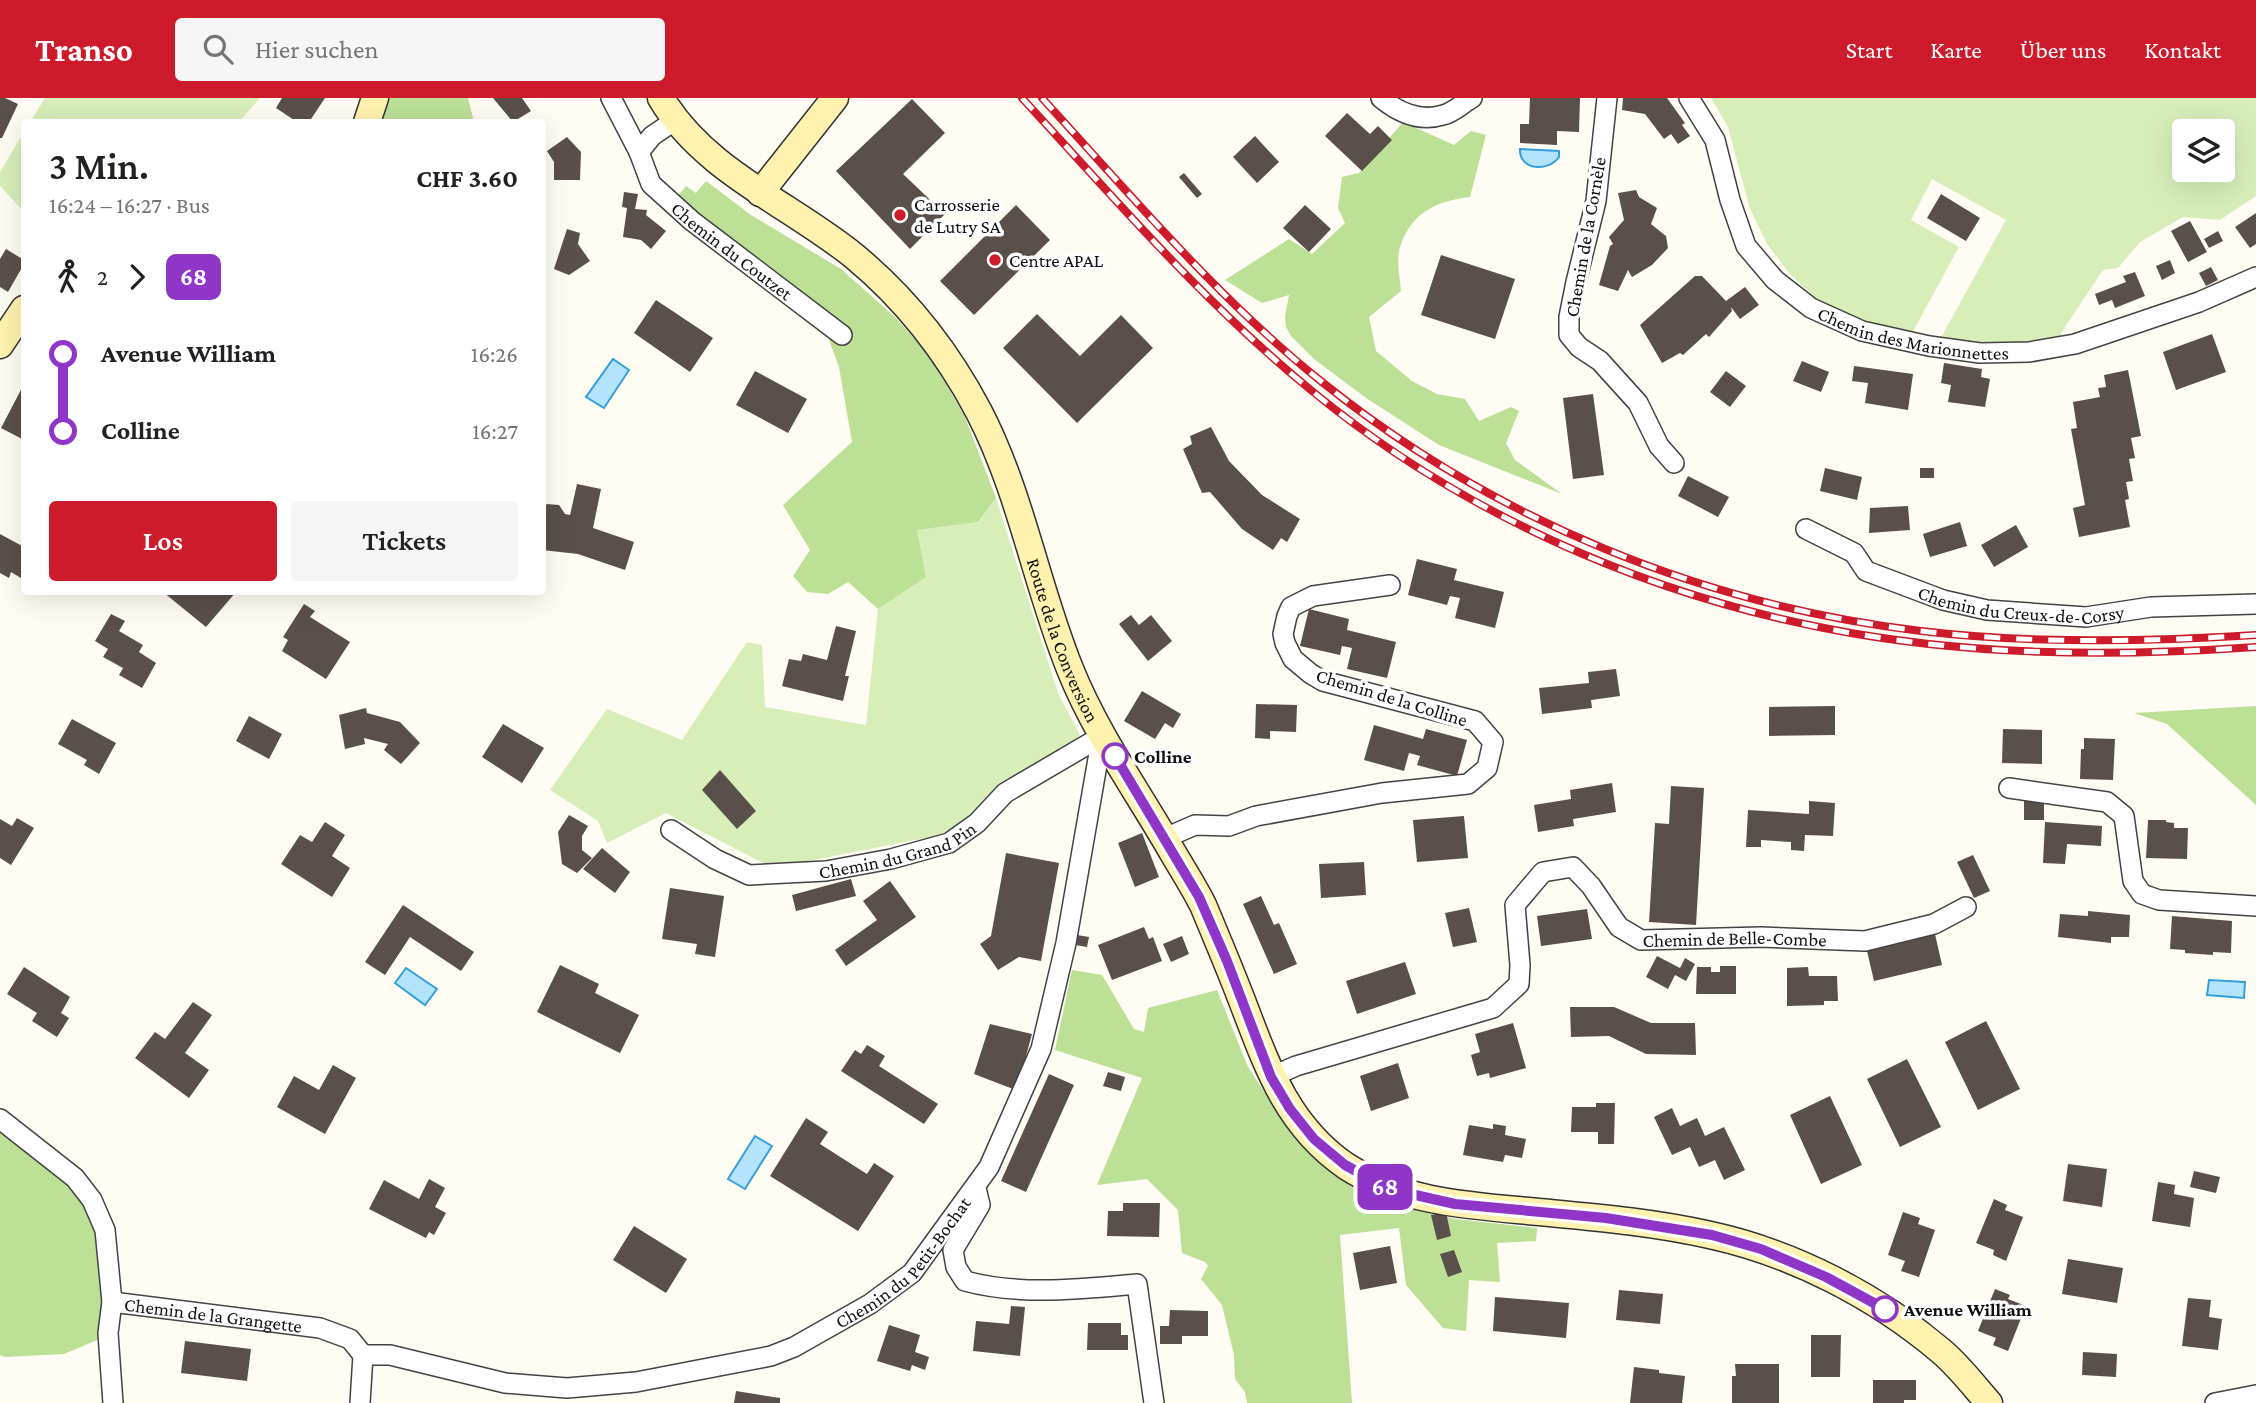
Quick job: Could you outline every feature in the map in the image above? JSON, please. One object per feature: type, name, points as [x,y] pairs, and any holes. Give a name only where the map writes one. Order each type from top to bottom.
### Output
[{"type":"main road","points":[[368,119],[375,98]]},
{"type":"main road","name":"Route de la Conversion","points":[[661,98],[674,121],[694,142],[760,193],[853,256],[911,310],[940,349],[979,414],[1008,480],[1069,668],[1102,736],[1199,897],[1227,961],[1271,1077],[1290,1109],[1314,1139],[1345,1165],[1389,1189],[1455,1204],[1657,1225],[1712,1235],[1761,1249],[1826,1277],[1885,1309],[1945,1354],[1990,1403]]},
{"type":"main road","points":[[760,193],[835,98]]},
{"type":"main road","points":[[0,345],[21,314]]},
{"type":"street","name":"Chemin du Coutzet","points":[[611,98],[639,152],[651,184],[692,221],[842,335]]},
{"type":"street","points":[[1381,98],[1392,107],[1416,118],[1444,115],[1472,98]]},
{"type":"street","name":"Chemin de la Cornèle","points":[[1607,98],[1596,201],[1576,282],[1569,317],[1569,335],[1578,347],[1600,361],[1638,403],[1659,446],[1674,463]]},
{"type":"street","name":"Chemin des Marionnettes","points":[[1689,98],[1715,140],[1730,200],[1746,246],[1775,279],[1811,308],[1862,331],[1929,346],[1980,353],[2029,352],[2075,344],[2199,302],[2256,277]]},
{"type":"street","points":[[639,152],[652,136],[674,121]]},
{"type":"street","name":"Chemin du Creux-de-Corsy","points":[[1806,529],[1854,553],[1866,571],[1942,600],[1987,610],[2086,617],[2151,607],[2256,604]]},
{"type":"street","name":"Chemin de la Colline","points":[[1165,838],[1195,825],[1229,826],[1256,816],[1382,793],[1468,784],[1487,768],[1493,742],[1475,721],[1323,681],[1300,666],[1288,651],[1283,634],[1291,607],[1313,596],[1390,585]]},
{"type":"street","name":"Chemin du Grand Pin","points":[[671,830],[715,859],[749,875],[826,871],[891,859],[949,843],[976,823],[1005,793],[1102,736]]},
{"type":"street","name":"Chemin du Petit-Bochat","points":[[363,1355],[390,1355],[505,1383],[567,1388],[636,1382],[771,1356],[794,1347],[870,1304],[912,1273],[989,1167],[1041,1049],[1066,943],[1102,736]]},
{"type":"street","points":[[2010,788],[2107,802],[2124,816],[2133,881],[2142,894],[2159,900],[2256,906]]},
{"type":"street","name":"Chemin de Belle-Combe","points":[[1271,1077],[1296,1066],[1493,1008],[1519,984],[1515,905],[1543,872],[1573,867],[1591,886],[1619,927],[1641,940],[1760,937],[1865,941],[1934,924],[1966,907]]},
{"type":"street","name":"Chemin de la Grangette","points":[[0,1119],[75,1178],[92,1200],[105,1230],[112,1301],[320,1328],[350,1339],[363,1355]]},
{"type":"street","points":[[976,1188],[981,1205],[953,1250],[956,1267],[965,1280],[1019,1289],[1137,1284],[1154,1403]]},
{"type":"street","points":[[112,1301],[108,1332],[113,1403]]},
{"type":"street","points":[[360,1403],[363,1355]]},
{"type":"street","points":[[2215,1403],[2256,1395]]},
{"type":"green space","points":[[45,98],[260,98],[242,119],[32,119]]},
{"type":"green space","points":[[380,98],[468,98],[473,119],[378,119]]},
{"type":"green space","points":[[1711,98],[2256,98],[2256,196],[2220,220],[2183,217],[2140,242],[2118,268],[2103,270],[2061,333],[2063,339],[2001,343],[1939,341],[2006,220],[1932,179],[1911,220],[1959,247],[1911,335],[1852,318],[1818,300],[1789,273],[1767,244],[1750,209],[1728,127]]},
{"type":"green space","points":[[1403,122],[1454,145],[1471,131],[1486,135],[1470,197],[1446,202],[1426,211],[1405,235],[1398,257],[1401,291],[1369,317],[1376,351],[1412,381],[1437,394],[1465,399],[1479,421],[1511,407],[1519,411],[1506,443],[1515,460],[1562,494],[1439,445],[1366,398],[1314,359],[1291,336],[1285,317],[1289,295],[1262,303],[1225,280],[1289,239],[1312,254],[1345,223],[1338,208],[1342,177],[1359,173]]},
{"type":"green space","points":[[21,137],[21,209],[0,186],[0,172]]},
{"type":"green space","points":[[706,181],[751,215],[841,269],[895,317],[929,355],[965,417],[996,498],[978,522],[917,530],[926,577],[878,609],[848,582],[828,594],[807,592],[793,576],[810,550],[783,505],[852,442],[839,367],[816,305],[699,216],[678,196],[686,186],[696,193]]},
{"type":"green space","points":[[996,498],[1058,693],[1080,735],[1049,758],[999,783],[959,825],[936,836],[803,862],[763,863],[666,813],[607,843],[598,821],[550,790],[607,709],[682,740],[747,642],[762,645],[765,707],[866,725],[878,609],[926,577],[916,530],[978,522]]},
{"type":"green space","points":[[2256,706],[2256,805],[2167,724],[2134,713]]},
{"type":"green space","points":[[1072,970],[1102,975],[1134,1029],[1144,1032],[1148,1008],[1217,990],[1248,1067],[1282,1119],[1311,1154],[1344,1181],[1386,1202],[1455,1219],[1537,1228],[1536,1241],[1497,1243],[1500,1282],[1469,1280],[1466,1331],[1443,1328],[1406,1285],[1399,1228],[1340,1235],[1352,1403],[1247,1403],[1245,1392],[1235,1379],[1234,1355],[1222,1305],[1201,1279],[1208,1266],[1205,1262],[1182,1253],[1178,1210],[1147,1179],[1097,1185],[1142,1078],[1055,1050]]},
{"type":"green space","points":[[0,1129],[65,1178],[79,1194],[96,1232],[103,1274],[102,1338],[64,1354],[0,1355]]},
{"type":"water","points":[[1520,149],[1559,151],[1559,157],[1549,165],[1535,167],[1524,162]]},
{"type":"water","points":[[613,359],[629,370],[604,408],[586,397]]},
{"type":"water","points":[[406,968],[437,989],[425,1005],[395,983]]},
{"type":"water","points":[[2209,980],[2245,982],[2244,998],[2207,995]]},
{"type":"water","points":[[755,1136],[772,1146],[745,1189],[728,1179]]},
{"type":"building","points":[[0,98],[18,104],[2,138],[0,138]]},
{"type":"building","points":[[282,98],[325,98],[311,119],[292,119],[276,108]]},
{"type":"building","points":[[493,98],[522,98],[531,111],[518,119],[510,119]]},
{"type":"building","points":[[1530,98],[1580,98],[1579,132],[1557,131],[1557,145],[1520,143],[1520,124],[1529,124]]},
{"type":"building","points":[[1623,98],[1667,98],[1685,123],[1682,125],[1690,136],[1678,144],[1671,134],[1664,139],[1645,114],[1622,110]]},
{"type":"building","points":[[912,99],[945,133],[903,174],[945,214],[910,249],[836,171]]},
{"type":"building","points":[[1347,113],[1370,134],[1378,126],[1392,140],[1362,171],[1325,136]]},
{"type":"building","points":[[1255,136],[1279,162],[1257,183],[1233,157]]},
{"type":"building","points":[[567,137],[581,152],[580,180],[554,180],[554,162],[547,151]]},
{"type":"building","points":[[1184,173],[1202,194],[1197,198],[1179,177]]},
{"type":"building","points":[[1636,190],[1639,197],[1657,208],[1651,224],[1666,236],[1668,248],[1652,265],[1632,277],[1628,270],[1618,291],[1599,285],[1610,246],[1613,244],[1609,237],[1624,220],[1618,193]]},
{"type":"building","points":[[624,192],[638,194],[635,209],[647,210],[646,215],[666,231],[651,249],[641,240],[623,237],[627,208],[622,207]]},
{"type":"building","points":[[1941,194],[1980,218],[1966,241],[1927,218]]},
{"type":"building","name":"Centre APAL","points":[[1016,205],[1050,240],[974,315],[940,281]]},
{"type":"building","points":[[1305,205],[1331,229],[1309,252],[1283,228]]},
{"type":"building","points":[[2256,213],[2256,244],[2250,248],[2235,227]]},
{"type":"building","points":[[2190,221],[2207,252],[2188,262],[2171,231]]},
{"type":"building","points":[[567,229],[580,233],[578,244],[590,261],[569,275],[554,269]]},
{"type":"building","points":[[2218,231],[2223,241],[2209,248],[2204,239]]},
{"type":"building","points":[[6,249],[21,258],[21,269],[8,292],[0,287],[0,259]]},
{"type":"building","points":[[1441,255],[1515,279],[1495,339],[1421,315]]},
{"type":"building","points":[[2170,260],[2175,273],[2162,280],[2156,266]]},
{"type":"building","points":[[2211,267],[2218,280],[2206,286],[2199,273]]},
{"type":"building","points":[[2135,272],[2145,296],[2115,308],[2112,300],[2099,305],[2095,294],[2126,282],[2123,276]]},
{"type":"building","points":[[1695,276],[1702,276],[1726,301],[1745,287],[1759,305],[1740,319],[1731,307],[1732,311],[1709,337],[1706,334],[1683,355],[1680,353],[1662,363],[1640,325]]},
{"type":"building","points":[[656,300],[713,338],[690,372],[634,333]]},
{"type":"building","points":[[1037,314],[1080,356],[1121,315],[1153,348],[1077,423],[1003,348]]},
{"type":"building","points":[[2212,334],[2226,372],[2176,390],[2163,352]]},
{"type":"building","points":[[1802,361],[1829,372],[1821,392],[1793,381]]},
{"type":"building","points":[[1944,363],[1982,369],[1981,377],[1990,379],[1985,407],[1948,402],[1951,385],[1941,383]]},
{"type":"building","points":[[1854,366],[1913,374],[1908,410],[1865,403],[1868,383],[1852,381]]},
{"type":"building","points":[[2128,370],[2141,436],[2131,438],[2135,458],[2129,459],[2133,481],[2126,482],[2129,499],[2125,500],[2130,527],[2079,537],[2073,508],[2085,505],[2071,429],[2077,428],[2073,402],[2100,397],[2098,388],[2106,387],[2104,375]]},
{"type":"building","points":[[755,371],[807,399],[788,433],[736,405]]},
{"type":"building","points":[[1726,371],[1746,386],[1730,407],[1710,392]]},
{"type":"building","points":[[21,390],[21,438],[1,428]]},
{"type":"building","points":[[1593,394],[1604,475],[1573,479],[1563,398]]},
{"type":"building","points":[[1211,427],[1229,461],[1262,495],[1300,519],[1287,542],[1281,538],[1273,550],[1242,529],[1210,492],[1202,493],[1183,449],[1192,444],[1190,436]]},
{"type":"building","points":[[1825,468],[1862,477],[1857,500],[1820,491]]},
{"type":"building","points":[[1920,468],[1934,468],[1934,478],[1920,478]]},
{"type":"building","points":[[1688,476],[1729,497],[1718,517],[1678,496]]},
{"type":"building","points":[[577,484],[601,489],[593,528],[634,542],[625,570],[578,554],[546,550],[546,505],[559,505],[565,514],[570,515]]},
{"type":"building","points":[[1908,506],[1910,530],[1869,533],[1870,508]]},
{"type":"building","points":[[1960,522],[1967,546],[1930,557],[1923,534]]},
{"type":"building","points":[[2016,525],[2028,547],[1994,567],[1981,545]]},
{"type":"building","points":[[0,534],[21,545],[21,578],[11,572],[9,578],[0,573]]},
{"type":"building","points":[[1417,559],[1457,569],[1454,580],[1504,592],[1495,628],[1455,618],[1460,598],[1450,596],[1447,605],[1408,595]]},
{"type":"building","points":[[167,595],[233,595],[206,627]]},
{"type":"building","points":[[304,604],[315,611],[310,617],[350,642],[326,679],[282,651],[288,640],[283,637]]},
{"type":"building","points":[[1309,609],[1349,619],[1347,630],[1396,642],[1387,678],[1347,669],[1352,648],[1342,646],[1340,655],[1300,646]]},
{"type":"building","points":[[111,614],[125,621],[119,631],[143,645],[139,652],[156,663],[142,688],[119,675],[123,668],[103,657],[108,649],[95,641]]},
{"type":"building","points":[[1131,615],[1139,625],[1151,615],[1172,641],[1148,661],[1119,624]]},
{"type":"building","points":[[836,626],[856,631],[845,676],[849,676],[843,701],[782,686],[789,659],[801,661],[803,654],[827,660]]},
{"type":"building","points":[[1616,669],[1620,696],[1591,700],[1592,708],[1542,714],[1539,688],[1589,683],[1588,672]]},
{"type":"building","points":[[1142,691],[1181,714],[1173,728],[1165,723],[1155,739],[1124,721]]},
{"type":"building","points":[[1256,704],[1297,705],[1296,732],[1270,731],[1270,739],[1255,738]]},
{"type":"building","points":[[1835,706],[1835,735],[1769,736],[1769,707]]},
{"type":"building","points":[[366,708],[367,713],[400,722],[420,743],[401,764],[384,750],[388,744],[364,738],[365,744],[345,749],[339,715]]},
{"type":"building","points":[[249,716],[282,734],[269,759],[236,741]]},
{"type":"building","points":[[72,719],[116,743],[99,774],[84,765],[87,760],[58,744]]},
{"type":"building","points":[[503,724],[544,748],[522,783],[482,757]]},
{"type":"building","points":[[1374,725],[1423,739],[1426,729],[1467,740],[1457,776],[1417,765],[1420,756],[1409,753],[1404,771],[1364,760]]},
{"type":"building","points":[[2003,729],[2042,730],[2042,764],[2002,763]]},
{"type":"building","points":[[2084,738],[2115,739],[2113,780],[2080,779]]},
{"type":"building","points":[[720,770],[756,811],[737,829],[702,790]]},
{"type":"building","points":[[1612,783],[1616,812],[1573,819],[1574,826],[1538,832],[1534,805],[1571,799],[1570,790]]},
{"type":"building","points":[[1671,786],[1704,788],[1696,925],[1649,922],[1655,823],[1669,824]]},
{"type":"building","points":[[1809,801],[1835,803],[1833,836],[1805,835],[1804,851],[1791,850],[1791,842],[1761,840],[1761,847],[1746,847],[1748,810],[1809,814]]},
{"type":"building","points":[[2024,801],[2044,801],[2044,820],[2024,820]]},
{"type":"building","points":[[569,815],[588,826],[582,836],[582,850],[592,858],[577,873],[562,864],[558,832]]},
{"type":"building","points":[[1464,816],[1468,858],[1417,862],[1413,820]]},
{"type":"building","points":[[17,818],[34,828],[11,865],[0,858],[0,819],[12,826]]},
{"type":"building","points":[[2148,820],[2166,820],[2174,823],[2174,828],[2188,828],[2187,859],[2146,858]]},
{"type":"building","points":[[325,822],[345,835],[332,856],[350,868],[332,897],[281,864],[300,835],[312,842]]},
{"type":"building","points":[[2045,822],[2102,826],[2101,846],[2067,844],[2065,864],[2043,863]]},
{"type":"building","points":[[1142,833],[1159,877],[1135,887],[1118,843]]},
{"type":"building","points":[[602,848],[630,872],[615,893],[583,869]]},
{"type":"building","points":[[1006,853],[1059,863],[1041,961],[1019,957],[998,970],[980,944],[991,936]]},
{"type":"building","points":[[1973,855],[1990,891],[1974,898],[1957,862]]},
{"type":"building","points":[[1364,862],[1366,895],[1321,898],[1319,864]]},
{"type":"building","points":[[851,879],[856,896],[796,911],[792,895]]},
{"type":"building","points":[[890,881],[916,917],[846,966],[835,950],[877,920],[863,901]]},
{"type":"building","points":[[670,888],[724,896],[715,957],[695,954],[697,944],[662,939]]},
{"type":"building","points":[[1261,896],[1274,925],[1279,923],[1297,964],[1274,974],[1243,904]]},
{"type":"building","points":[[403,905],[474,952],[461,971],[410,937],[385,975],[365,962]]},
{"type":"building","points":[[1469,908],[1477,942],[1453,947],[1445,913]]},
{"type":"building","points":[[1587,909],[1592,939],[1541,946],[1537,916]]},
{"type":"building","points":[[2088,911],[2130,915],[2129,937],[2111,937],[2111,943],[2058,937],[2060,914],[2088,916]]},
{"type":"building","points":[[2172,916],[2232,921],[2231,953],[2213,952],[2213,955],[2170,949]]},
{"type":"building","points":[[1144,927],[1149,939],[1153,937],[1162,961],[1112,980],[1098,945]]},
{"type":"building","points":[[1935,934],[1942,965],[1874,981],[1867,951]]},
{"type":"building","points":[[1077,935],[1089,937],[1087,947],[1075,945]]},
{"type":"building","points":[[1182,936],[1189,954],[1171,962],[1163,944]]},
{"type":"building","points":[[1657,956],[1680,968],[1685,958],[1695,964],[1686,981],[1675,975],[1668,989],[1646,977]]},
{"type":"building","points":[[1405,962],[1416,994],[1357,1014],[1346,981]]},
{"type":"building","points":[[560,965],[599,984],[595,993],[639,1015],[620,1053],[537,1012]]},
{"type":"building","points":[[1720,966],[1736,966],[1736,994],[1696,994],[1697,967],[1711,967],[1711,972],[1720,972]]},
{"type":"building","points":[[24,967],[70,997],[61,1013],[69,1018],[57,1037],[32,1021],[37,1013],[7,994]]},
{"type":"building","points":[[1808,967],[1809,976],[1837,976],[1838,1001],[1824,1001],[1824,1005],[1787,1006],[1787,968]]},
{"type":"building","points":[[193,1002],[212,1015],[185,1053],[209,1070],[189,1098],[135,1058],[155,1032],[165,1039]]},
{"type":"building","points":[[1570,1007],[1614,1007],[1651,1023],[1695,1023],[1696,1055],[1646,1054],[1609,1036],[1571,1037]]},
{"type":"building","points":[[1986,1021],[2020,1089],[1978,1110],[1945,1042]]},
{"type":"building","points":[[1513,1023],[1526,1068],[1490,1078],[1489,1073],[1477,1076],[1471,1055],[1480,1052],[1475,1034]]},
{"type":"building","points":[[990,1024],[1032,1034],[1013,1089],[974,1074]]},
{"type":"building","points":[[867,1045],[885,1056],[879,1066],[938,1104],[924,1124],[841,1071],[855,1050],[861,1054]]},
{"type":"building","points":[[1907,1059],[1941,1127],[1900,1147],[1867,1079]]},
{"type":"building","points":[[1398,1063],[1409,1098],[1371,1111],[1360,1076]]},
{"type":"building","points":[[333,1065],[356,1078],[325,1134],[277,1107],[294,1076],[319,1090]]},
{"type":"building","points":[[1108,1072],[1125,1077],[1121,1091],[1103,1086]]},
{"type":"building","points":[[1049,1074],[1074,1085],[1026,1192],[1001,1181]]},
{"type":"building","points":[[1830,1096],[1862,1165],[1821,1184],[1790,1115]]},
{"type":"building","points":[[1596,1103],[1615,1103],[1614,1144],[1598,1144],[1598,1132],[1571,1132],[1572,1107],[1596,1107]]},
{"type":"building","points":[[1672,1108],[1680,1126],[1697,1118],[1705,1136],[1724,1127],[1745,1170],[1724,1180],[1715,1160],[1699,1167],[1690,1147],[1672,1155],[1654,1117]]},
{"type":"building","points":[[806,1118],[828,1132],[820,1144],[867,1174],[874,1163],[894,1176],[858,1231],[770,1176]]},
{"type":"building","points":[[1493,1124],[1506,1126],[1505,1135],[1526,1139],[1522,1158],[1505,1155],[1503,1162],[1463,1155],[1469,1125],[1493,1129]]},
{"type":"building","points":[[2068,1164],[2107,1169],[2102,1207],[2063,1201]]},
{"type":"building","points":[[2194,1171],[2220,1177],[2216,1193],[2190,1187]]},
{"type":"building","points":[[429,1179],[445,1188],[435,1207],[446,1213],[434,1235],[429,1232],[426,1238],[369,1209],[384,1180],[419,1199]]},
{"type":"building","points":[[2158,1182],[2175,1185],[2174,1194],[2194,1198],[2190,1227],[2152,1221]]},
{"type":"building","points":[[1994,1199],[2007,1205],[2005,1210],[2023,1217],[2006,1261],[1993,1255],[1994,1250],[1976,1243]]},
{"type":"building","points":[[1123,1203],[1160,1203],[1159,1237],[1107,1236],[1108,1211],[1123,1211]]},
{"type":"building","points":[[1446,1212],[1451,1236],[1437,1240],[1431,1215]]},
{"type":"building","points":[[1903,1212],[1920,1218],[1918,1224],[1935,1230],[1919,1277],[1901,1271],[1905,1261],[1888,1255]]},
{"type":"building","points":[[634,1226],[687,1259],[666,1293],[613,1260]]},
{"type":"building","points":[[1390,1246],[1397,1283],[1360,1290],[1353,1253]]},
{"type":"building","points":[[1454,1250],[1462,1272],[1448,1277],[1440,1254]]},
{"type":"building","points":[[2068,1259],[2123,1268],[2117,1303],[2062,1294]]},
{"type":"building","points":[[1995,1289],[2010,1295],[2008,1299],[2026,1306],[2008,1351],[1993,1345],[1996,1338],[1978,1331]]},
{"type":"building","points":[[1619,1290],[1663,1294],[1660,1324],[1616,1320]]},
{"type":"building","points":[[1495,1297],[1569,1303],[1566,1338],[1493,1331]]},
{"type":"building","points":[[2188,1298],[2211,1300],[2209,1317],[2222,1319],[2218,1350],[2182,1346]]},
{"type":"building","points":[[1011,1306],[1025,1307],[1020,1356],[973,1351],[976,1321],[1009,1324]]},
{"type":"building","points":[[1170,1310],[1208,1311],[1208,1336],[1182,1336],[1182,1344],[1160,1344],[1160,1326],[1169,1326]]},
{"type":"building","points":[[1088,1323],[1121,1323],[1121,1335],[1128,1335],[1128,1350],[1087,1350]]},
{"type":"building","points":[[889,1325],[920,1335],[915,1352],[929,1357],[925,1370],[912,1365],[910,1371],[877,1361]]},
{"type":"building","points":[[1811,1335],[1841,1335],[1840,1377],[1811,1377]]},
{"type":"building","points":[[185,1341],[251,1349],[247,1381],[181,1373]]},
{"type":"building","points":[[2083,1352],[2117,1354],[2116,1377],[2082,1375]]},
{"type":"building","points":[[1735,1364],[1779,1364],[1779,1403],[1732,1403]]},
{"type":"building","points":[[1634,1367],[1685,1376],[1682,1403],[1630,1403]]},
{"type":"building","points":[[1873,1380],[1916,1380],[1916,1400],[1904,1400],[1904,1403],[1873,1403]]},
{"type":"building","points":[[736,1391],[780,1398],[780,1403],[734,1403]]},
{"type":"railway","points":[[1022,98],[1198,287],[1312,391],[1368,434],[1428,474],[1553,541],[1686,593],[1824,628],[1877,637],[2039,652],[2148,652],[2256,647]]},
{"type":"railway","points":[[1042,98],[1211,281],[1284,350],[1388,431],[1457,475],[1529,515],[1604,548],[1681,577],[1759,601],[1839,618],[1921,631],[2046,640],[2256,635]]},
{"type":"bus line","name":"68","points":[[1115,756],[1199,897],[1227,961],[1271,1077],[1290,1109],[1314,1139],[1345,1165],[1389,1189],[1455,1204],[1606,1218],[1712,1235],[1761,1249],[1826,1277],[1885,1309]]},
{"type":"place","name":"Carrosserie de Lutry SA","points":[[900,215]]},
{"type":"place","name":"Centre APAL","points":[[995,260]]},
{"type":"place","name":"Colline","points":[[1115,756]]},
{"type":"place","name":"Avenue William","points":[[1885,1309]]}]
